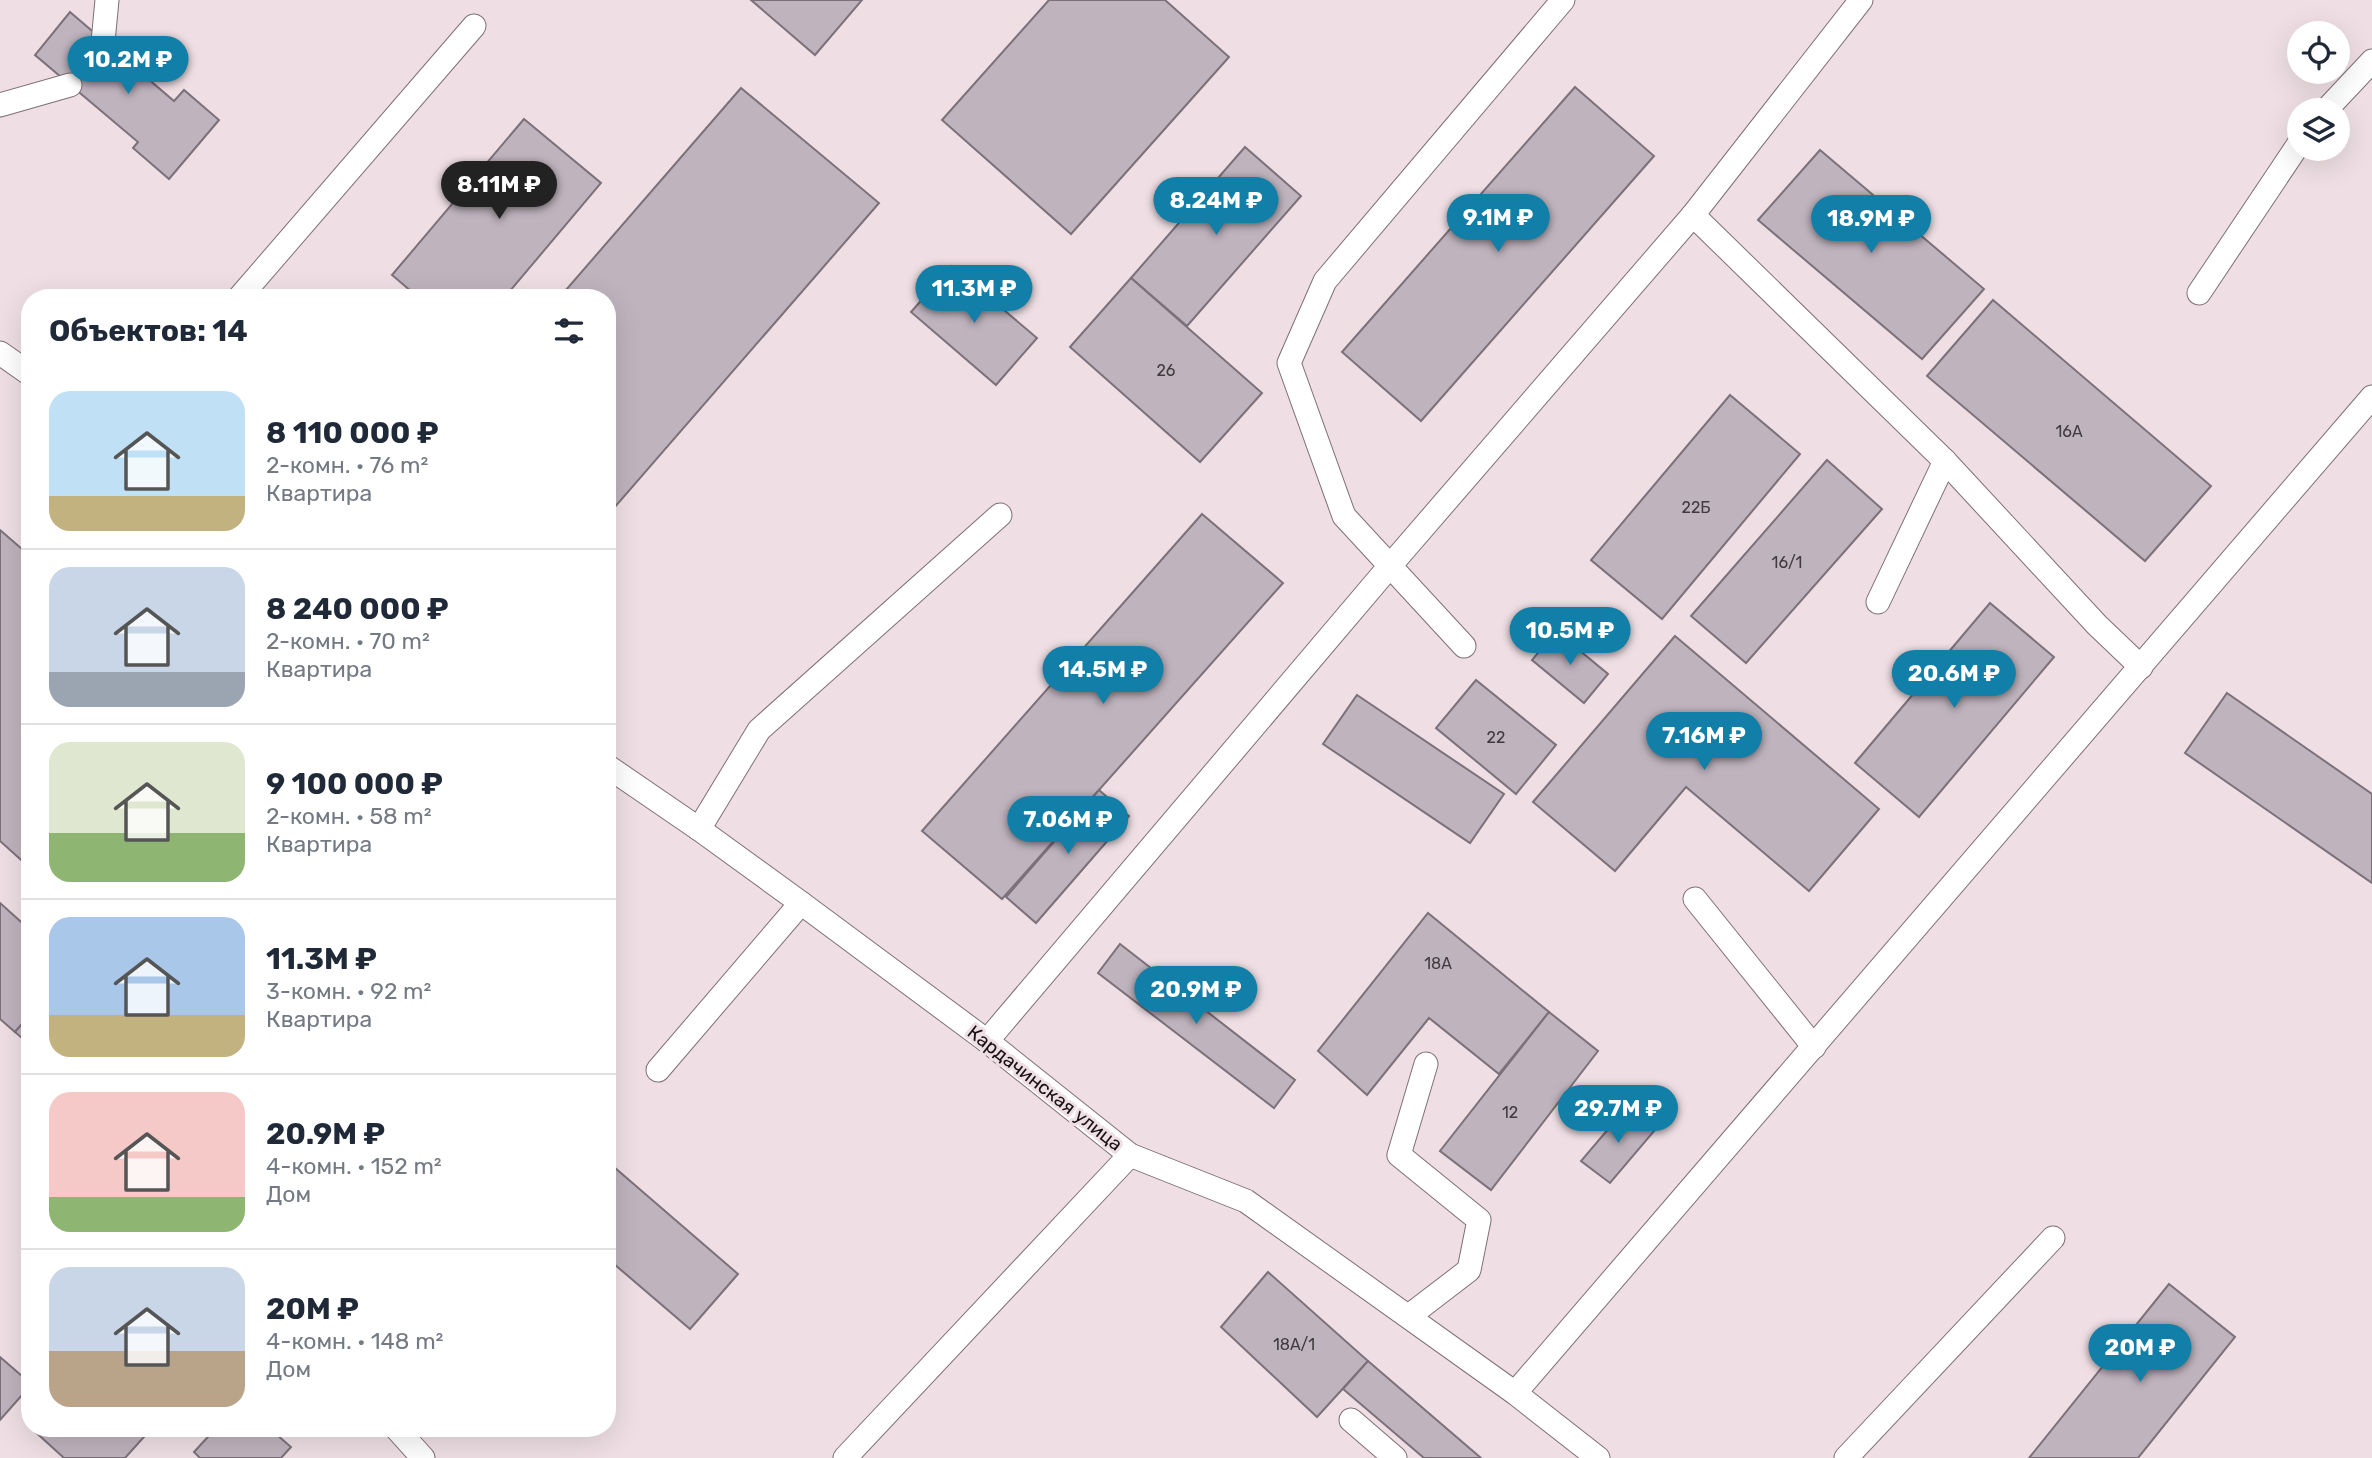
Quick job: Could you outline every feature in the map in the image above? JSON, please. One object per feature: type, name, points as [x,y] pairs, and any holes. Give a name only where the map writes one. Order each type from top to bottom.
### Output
[{"type":"lane","points":[[103,42],[107,0]]},
{"type":"lane","points":[[1464,646],[1344,516],[1289,363],[1325,281],[1563,0]]},
{"type":"lane","points":[[987,1041],[1389,567],[1693,215],[1861,0]]},
{"type":"lane","points":[[247,289],[474,26]]},
{"type":"lane","points":[[2337,98],[2372,61]]},
{"type":"lane","points":[[0,105],[70,85]]},
{"type":"lane","points":[[2199,293],[2287,161]]},
{"type":"lane","points":[[1693,215],[1945,461],[2097,625],[2141,667]]},
{"type":"lane","points":[[0,353],[21,368]]},
{"type":"lane","points":[[1516,1393],[2372,397]]},
{"type":"lane","points":[[1878,603],[1945,461]]},
{"type":"lane","points":[[699,828],[758,730],[1000,514]]},
{"type":"lane","name":"Кардачинская улица","points":[[616,772],[699,828],[987,1041],[1130,1155],[1246,1201],[1516,1393],[1598,1458]]},
{"type":"lane","points":[[1695,899],[1814,1047]]},
{"type":"lane","points":[[658,1070],[801,903]]},
{"type":"lane","points":[[1409,1316],[1469,1269],[1479,1220],[1399,1155],[1426,1064]]},
{"type":"lane","points":[[845,1458],[1130,1155]]},
{"type":"lane","points":[[1846,1458],[2053,1238]]},
{"type":"lane","points":[[1351,1420],[1395,1458]]},
{"type":"lane","points":[[404,1437],[423,1458]]},
{"type":"building","points":[[751,0],[862,0],[815,55]]},
{"type":"building","points":[[1049,0],[1165,0],[1229,57],[1071,234],[942,120]]},
{"type":"building","points":[[70,12],[174,101],[184,90],[219,120],[169,179],[133,148],[138,142],[35,55]]},
{"type":"building","points":[[1575,87],[1654,156],[1421,421],[1342,352]]},
{"type":"building","points":[[741,88],[879,203],[616,506],[616,289],[567,289]]},
{"type":"building","points":[[524,119],[601,183],[512,289],[408,289],[392,275]]},
{"type":"building","points":[[1245,147],[1301,196],[1187,326],[1131,278]]},
{"type":"building","points":[[1820,150],[1984,289],[1922,359],[1758,220]]},
{"type":"building","points":[[952,266],[1037,338],[996,385],[911,312]]},
{"type":"building","points":[[1131,278],[1262,393],[1200,462],[1070,347]]},
{"type":"building","points":[[1993,300],[2211,486],[2145,561],[1927,376]]},
{"type":"building","points":[[1730,395],[1800,454],[1662,619],[1591,560]]},
{"type":"building","points":[[1827,460],[1882,509],[1746,663],[1691,616]]},
{"type":"building","points":[[1202,514],[1283,583],[1002,899],[922,831]]},
{"type":"building","points":[[0,530],[21,548],[21,860],[0,841]]},
{"type":"building","points":[[1990,603],[2054,657],[1919,817],[1855,763]]},
{"type":"building","points":[[1556,631],[1608,674],[1584,703],[1532,660]]},
{"type":"building","points":[[1675,636],[1879,809],[1809,891],[1686,787],[1615,871],[1533,802]]},
{"type":"building","points":[[1476,680],[1556,745],[1516,794],[1436,728]]},
{"type":"building","points":[[2227,693],[2372,794],[2372,883],[2185,753]]},
{"type":"building","points":[[1357,695],[1504,794],[1470,843],[1323,744]]},
{"type":"building","points":[[1099,790],[1129,816],[1036,923],[1006,897]]},
{"type":"building","points":[[0,903],[21,922],[21,1025],[15,1032],[0,1019]]},
{"type":"building","points":[[1428,913],[1549,1012],[1499,1074],[1429,1018],[1367,1095],[1318,1051]]},
{"type":"building","points":[[1120,944],[1295,1080],[1274,1108],[1098,973]]},
{"type":"building","points":[[1549,1012],[1598,1051],[1491,1190],[1440,1151]]},
{"type":"building","points":[[21,1025],[21,1037],[15,1032]]},
{"type":"building","points":[[1627,1107],[1655,1130],[1610,1183],[1581,1161]]},
{"type":"building","points":[[616,1169],[738,1274],[690,1329],[616,1266]]},
{"type":"building","points":[[1268,1272],[1368,1361],[1317,1417],[1221,1327]]},
{"type":"building","points":[[2169,1284],[2235,1337],[2138,1458],[2029,1458]]},
{"type":"building","points":[[0,1357],[21,1375],[21,1396],[0,1420]]},
{"type":"building","points":[[1368,1361],[1481,1458],[1424,1458],[1343,1389]]},
{"type":"building","points":[[41,1437],[144,1437],[125,1458],[64,1458]]},
{"type":"building","points":[[208,1437],[279,1437],[291,1447],[281,1458],[200,1458],[194,1452]]}]
